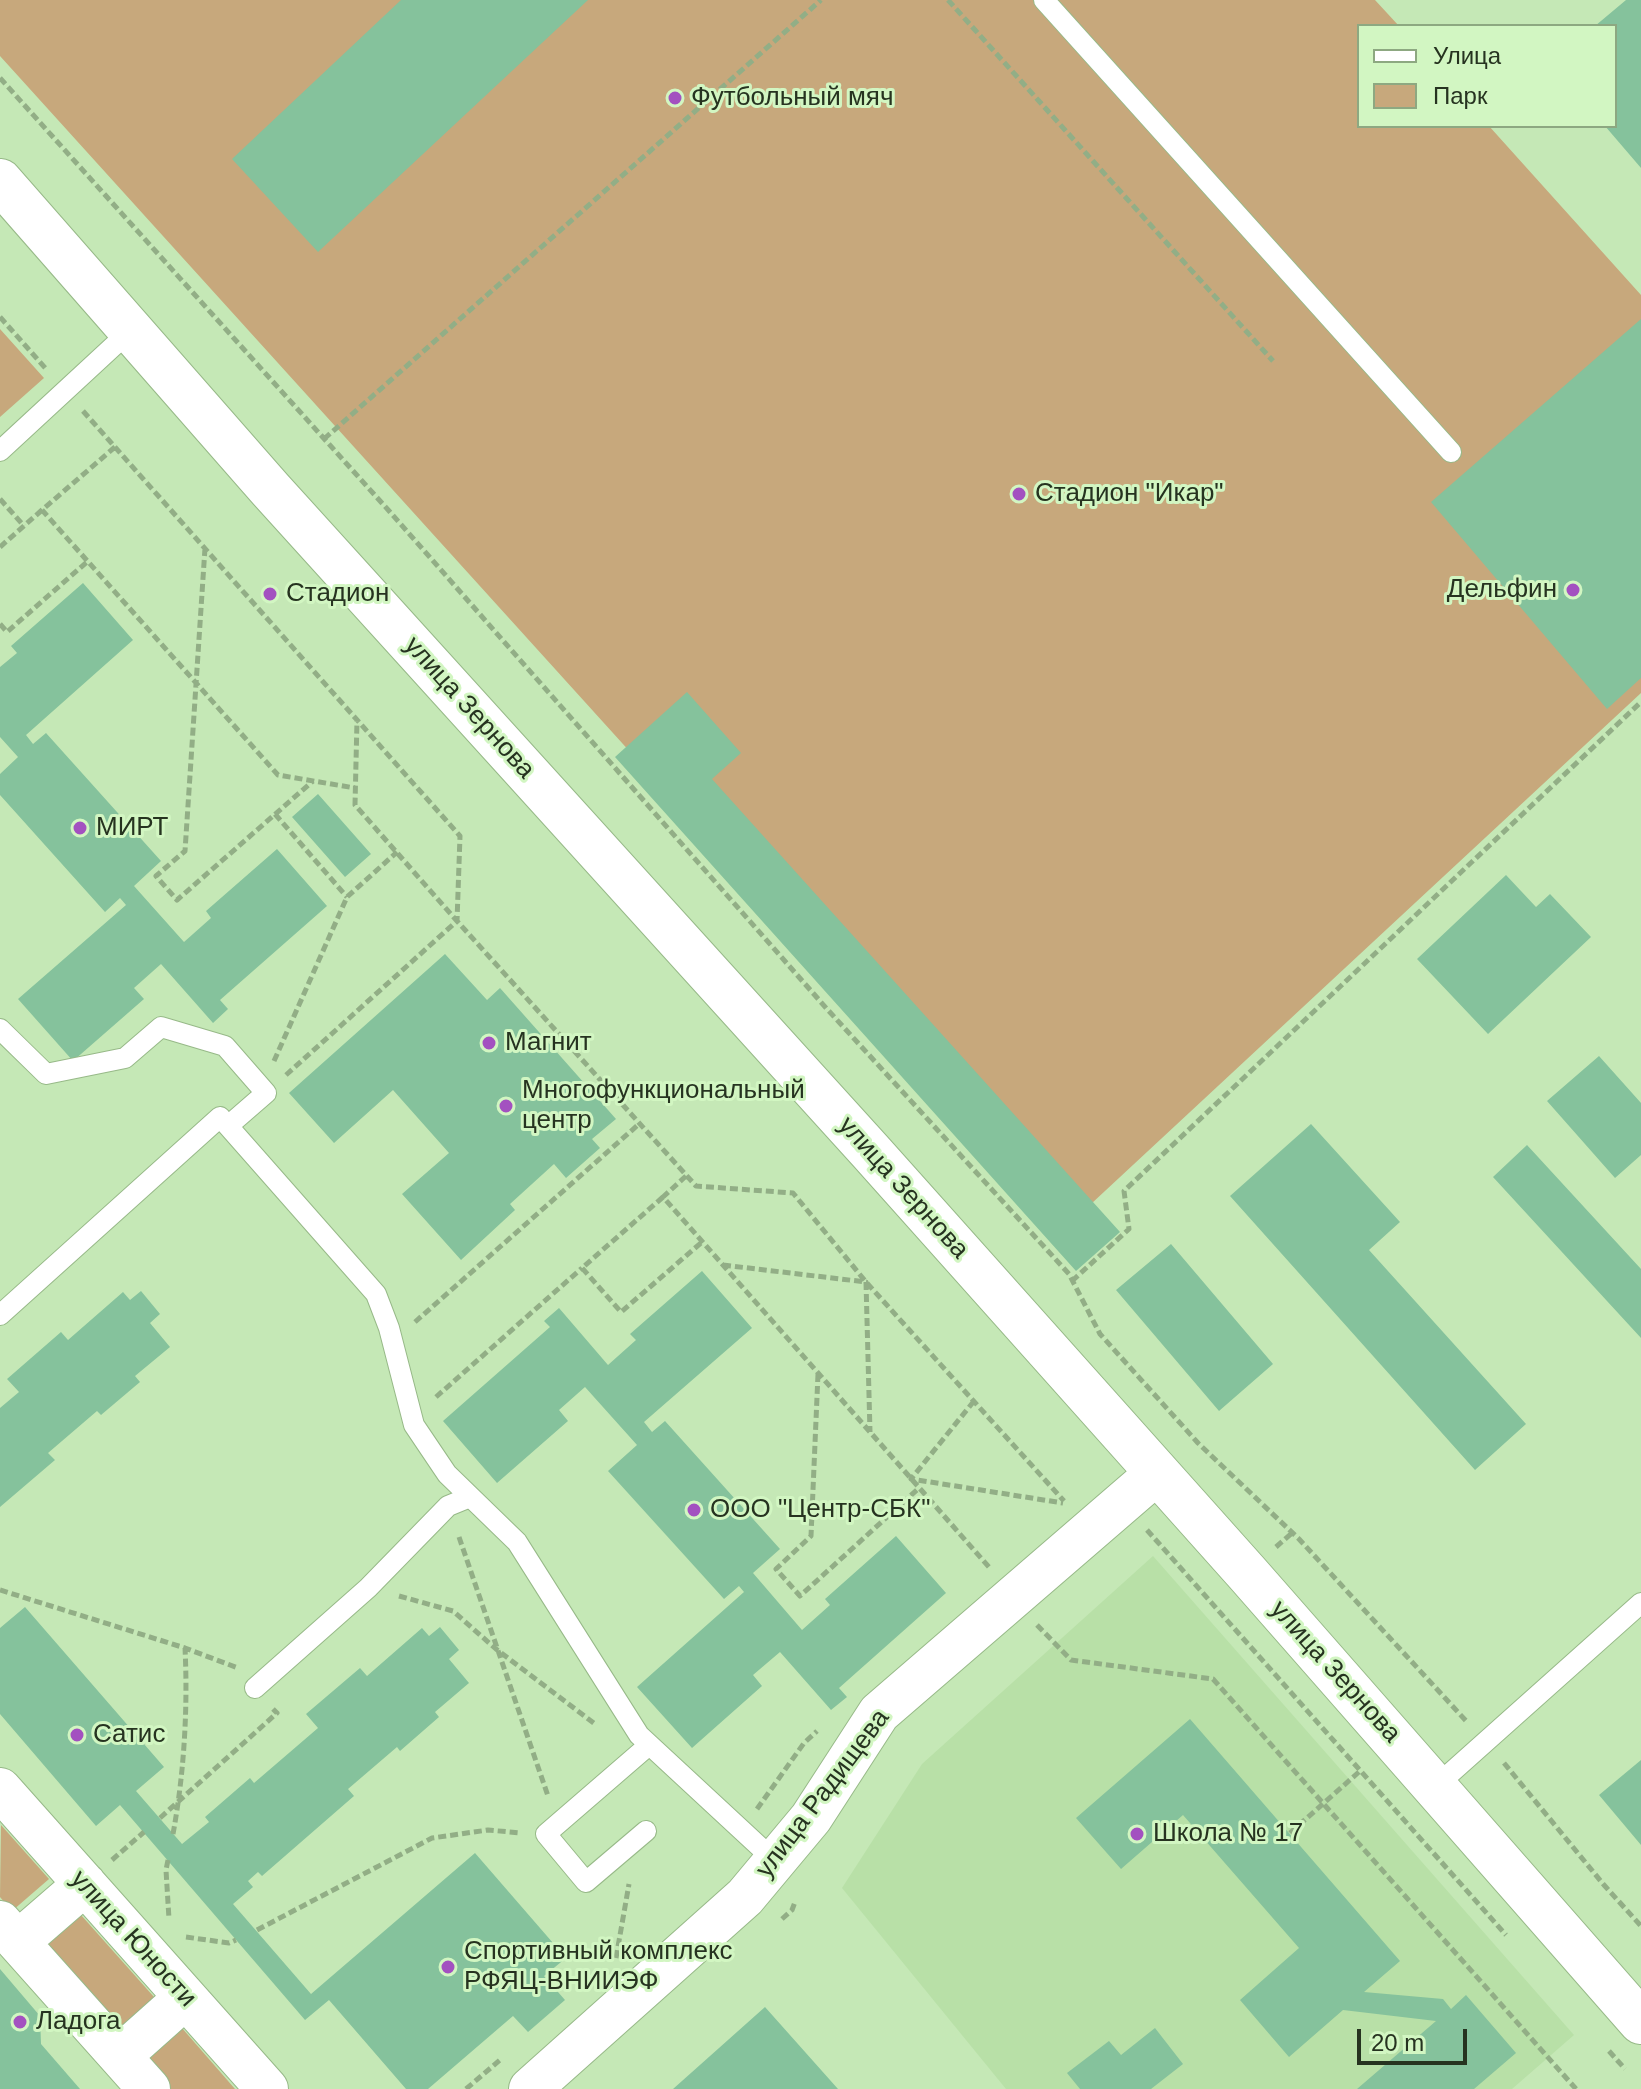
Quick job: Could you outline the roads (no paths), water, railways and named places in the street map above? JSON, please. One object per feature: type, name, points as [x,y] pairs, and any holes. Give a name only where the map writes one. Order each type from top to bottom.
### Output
[{"type":"main road","name":"улица Зернова","points":[[0,181],[270,489],[871,1152],[1436,1786],[1641,2022]]},
{"type":"street","name":"улица Радищева","points":[[530,2089],[745,1897],[811,1818],[879,1713],[1157,1473]]},
{"type":"street","name":"улица Юности","points":[[3,1798],[85,1884],[267,2089]]},
{"type":"street","points":[[85,1884],[9,1932],[149,2089]]},
{"type":"street","points":[[120,2056],[185,1998]]},
{"type":"lane","points":[[1044,0],[1451,452]]},
{"type":"lane","points":[[0,451],[132,329]]},
{"type":"lane","points":[[0,1029],[46,1074],[125,1058],[161,1027],[225,1046],[266,1093],[228,1126]]},
{"type":"lane","points":[[0,1315],[220,1117],[376,1294],[393,1342],[414,1425],[447,1474],[517,1542],[639,1735],[644,1750],[775,1861]]},
{"type":"lane","points":[[255,1688],[368,1588],[448,1506],[470,1497]]},
{"type":"lane","points":[[1436,1786],[1641,1603]]},
{"type":"lane","points":[[644,1750],[552,1829],[586,1882],[646,1831]]},
{"type":"place","name":"Футбольный мяч","points":[[675,98]]},
{"type":"place","name":"Стадион \"Икар\"","points":[[1019,494]]},
{"type":"place","name":"Дельфин","points":[[1573,590]]},
{"type":"place","name":"Стадион","points":[[270,594]]},
{"type":"place","name":"МИРТ","points":[[80,828]]},
{"type":"place","name":"Магнит","points":[[489,1043]]},
{"type":"place","name":"Многофункциональный центр","points":[[506,1106]]},
{"type":"place","name":"ООО \"Центр-СБК\"","points":[[694,1510]]},
{"type":"place","name":"Сатис","points":[[77,1735]]},
{"type":"place","name":"Школа № 17","points":[[1137,1834]]},
{"type":"place","name":"Спортивный комплекс РФЯЦ-ВНИИЭФ","points":[[448,1967]]},
{"type":"place","name":"Ладога","points":[[20,2022]]}]
